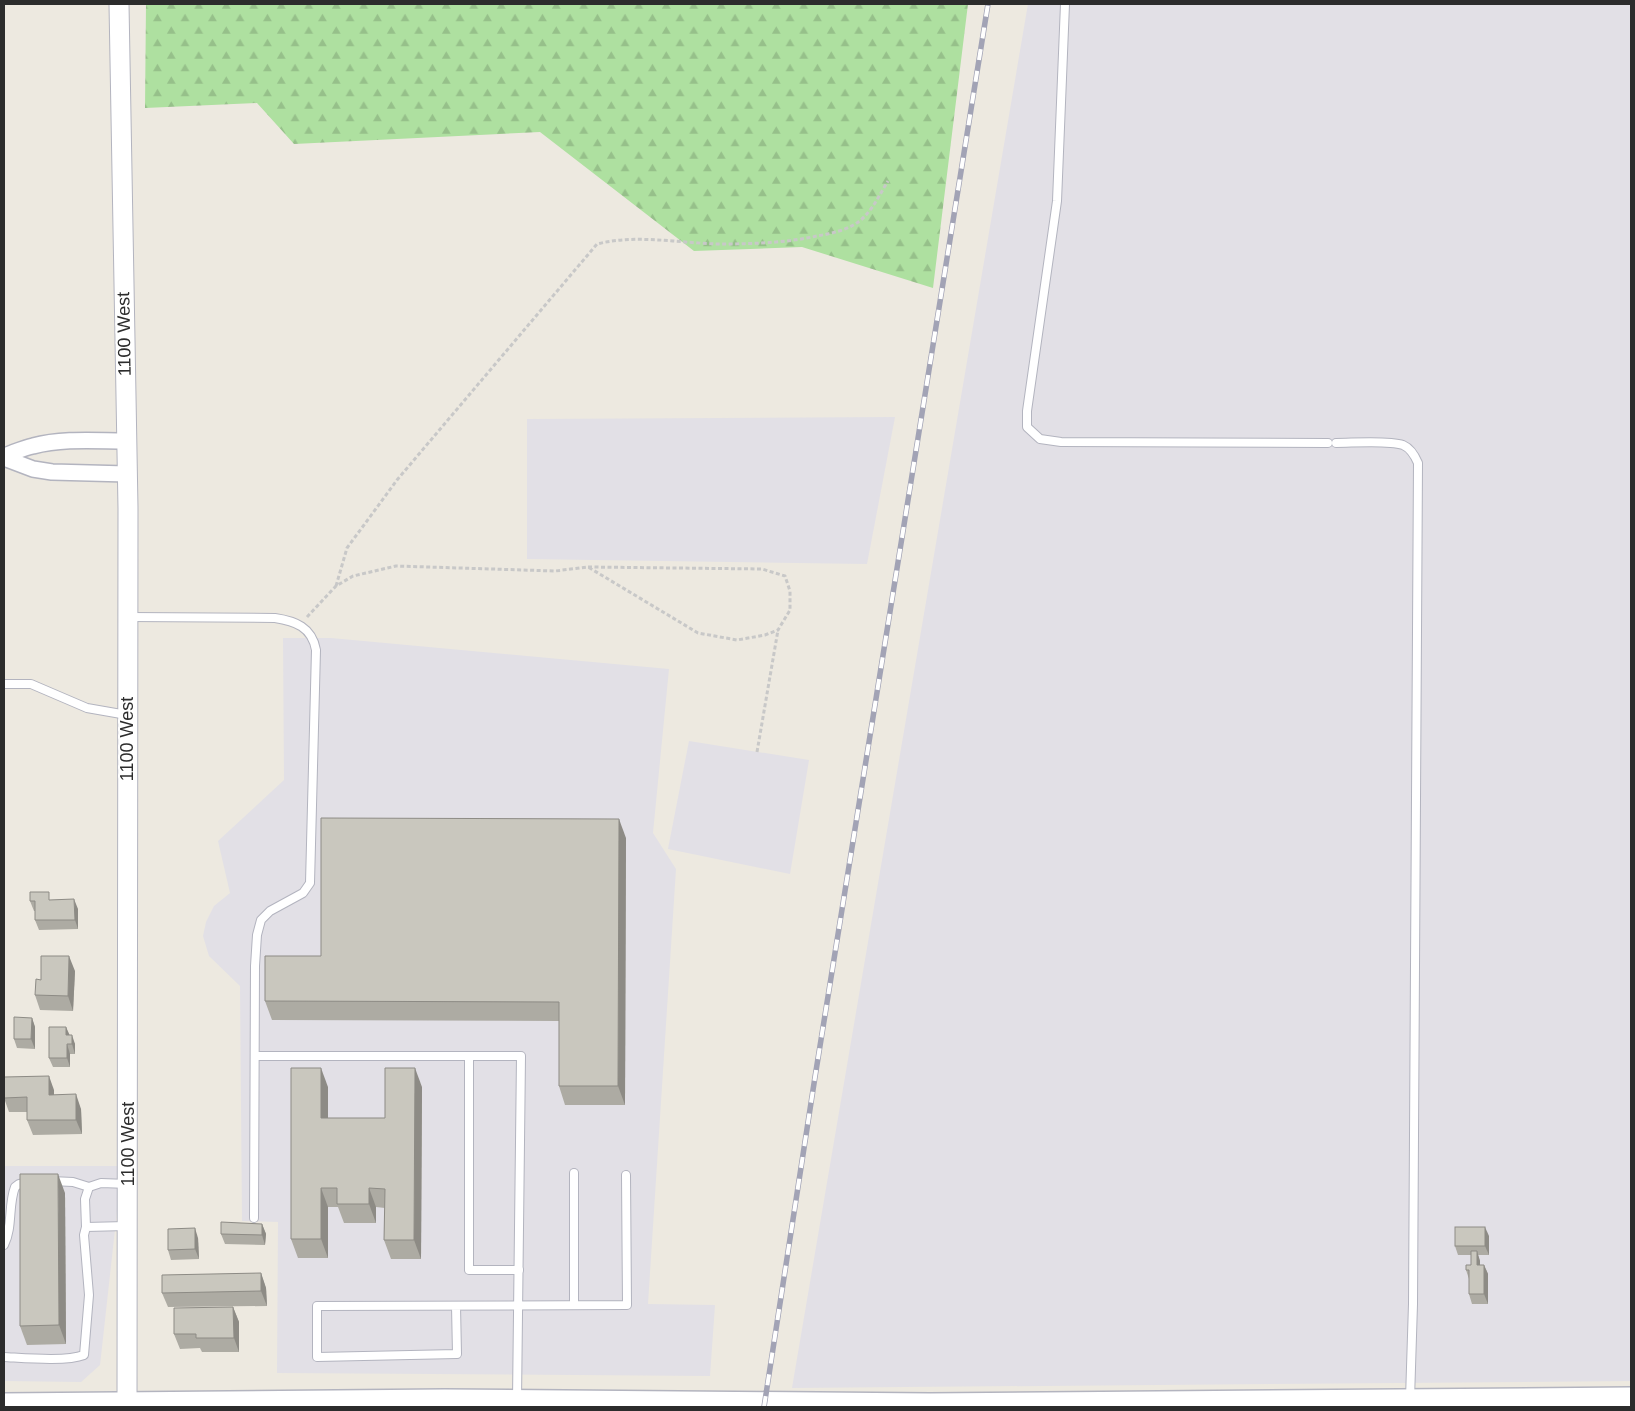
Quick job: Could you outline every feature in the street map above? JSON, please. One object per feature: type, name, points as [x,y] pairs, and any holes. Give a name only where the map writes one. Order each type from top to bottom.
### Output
[{"type":"main road","points":[[4,1404],[127,1405],[517,1401],[855,1404],[1248,1404],[1631,1398]]},
{"type":"street","name":"1100 West","points":[[119,4],[128,617],[127,1405]]},
{"type":"street","points":[[4,457],[32,446],[50,443],[126,441]]},
{"type":"street","points":[[4,457],[33,469],[52,472],[127,474]]},
{"type":"lane","points":[[1065,4],[1056,201],[1027,412],[1027,427],[1040,439],[1062,442],[1328,443]]},
{"type":"lane","points":[[1336,443],[1402,445],[1413,453],[1418,463],[1414,1294],[1410,1401]]},
{"type":"lane","points":[[128,617],[275,618],[290,620],[300,624],[315,640],[310,883],[303,893],[270,911],[261,920],[257,935],[255,966],[254,1218]]},
{"type":"lane","points":[[4,684],[31,684],[87,708],[127,715]]},
{"type":"lane","points":[[255,1056],[521,1056],[517,1401]]},
{"type":"lane","points":[[469,1056],[469,1270],[519,1270]]},
{"type":"lane","points":[[574,1173],[574,1305]]},
{"type":"lane","points":[[456,1306],[457,1354],[317,1357],[317,1306],[627,1304],[626,1175]]},
{"type":"lane","points":[[4,1245],[8,1232],[11,1201],[15,1187],[26,1182],[39,1181],[73,1182],[89,1187],[101,1183],[128,1184]]},
{"type":"lane","points":[[4,1357],[64,1358],[84,1355],[89,1295],[84,1235],[86,1227],[85,1199],[89,1187]]},
{"type":"lane","points":[[86,1227],[128,1225]]},
{"type":"path","points":[[336,586],[347,548],[397,480],[597,244],[614,240],[719,244],[794,241],[832,233],[849,227],[866,216],[888,180]]},
{"type":"path","points":[[300,624],[336,586],[353,576],[396,566],[555,571],[588,567],[762,569],[786,576],[790,591],[790,610],[778,630],[757,752]]},
{"type":"path","points":[[588,567],[698,633],[737,640],[765,635],[778,630]]},
{"type":"shaded area","points":[[1028,4],[1631,4],[1631,1381],[792,1388]]},
{"type":"shaded area","points":[[895,417],[867,564],[527,559],[527,419]]},
{"type":"shaded area","points":[[283,638],[331,638],[669,669],[653,833],[676,869],[648,1304],[715,1305],[710,1376],[277,1373],[278,1222],[242,1221],[240,986],[209,956],[203,936],[206,922],[214,906],[230,893],[218,841],[284,780]]},
{"type":"shaded area","points":[[689,741],[809,760],[790,874],[668,849]]},
{"type":"shaded area","points":[[4,1166],[122,1166],[100,1365],[81,1382],[4,1381]]},
{"type":"green space","points":[[146,4],[968,4],[933,288],[802,247],[694,251],[540,132],[294,144],[257,103],[145,108]]},
{"type":"building","points":[[321,818],[619,819],[618,1086],[559,1086],[559,1002],[265,1001],[265,956],[321,956]]},
{"type":"building","points":[[30,892],[49,892],[49,900],[74,899],[75,920],[35,920],[35,901],[30,901]]},
{"type":"building","points":[[41,956],[69,956],[68,996],[35,995],[36,979],[41,980]]},
{"type":"building","points":[[14,1017],[32,1018],[31,1039],[14,1039]]},
{"type":"building","points":[[49,1027],[66,1027],[66,1035],[72,1035],[72,1044],[67,1044],[67,1058],[49,1058]]},
{"type":"building","points":[[291,1068],[321,1068],[321,1118],[385,1118],[385,1068],[415,1068],[414,1240],[384,1240],[385,1189],[369,1188],[369,1204],[337,1204],[337,1188],[321,1188],[321,1239],[291,1239]]},
{"type":"building","points":[[49,1076],[49,1095],[76,1094],[76,1120],[27,1120],[27,1097],[4,1098],[4,1077]]},
{"type":"building","points":[[20,1174],[58,1174],[59,1325],[20,1326]]},
{"type":"building","points":[[221,1222],[262,1224],[262,1235],[221,1234]]},
{"type":"building","points":[[1455,1227],[1485,1227],[1485,1246],[1455,1246]]},
{"type":"building","points":[[195,1228],[195,1249],[168,1250],[168,1229]]},
{"type":"building","points":[[1471,1251],[1477,1251],[1477,1265],[1484,1265],[1484,1294],[1469,1294],[1469,1270],[1466,1270],[1466,1265],[1471,1265]]},
{"type":"building","points":[[261,1273],[261,1291],[162,1293],[162,1275]]},
{"type":"building","points":[[233,1307],[234,1338],[196,1338],[196,1334],[174,1334],[174,1308]]},
{"type":"railway","points":[[764,1407],[815,1077],[988,4]]}]
